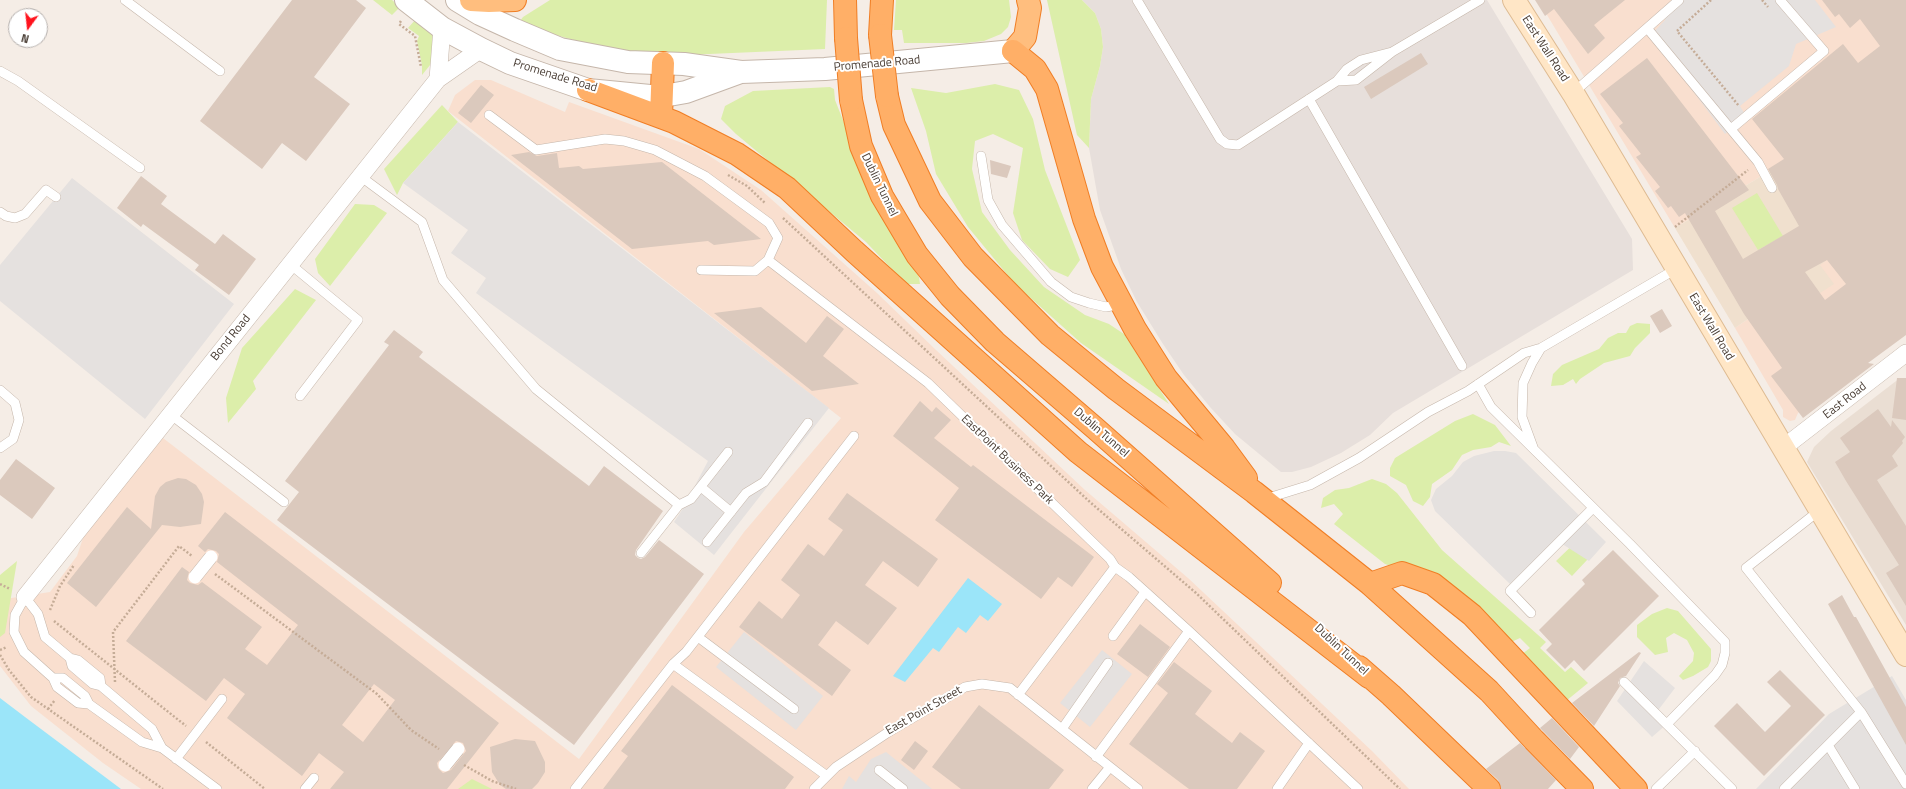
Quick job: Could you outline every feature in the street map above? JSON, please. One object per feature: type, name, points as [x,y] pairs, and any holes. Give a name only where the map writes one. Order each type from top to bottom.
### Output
[{"type":"highway","points":[[471,0],[516,0]]},
{"type":"highway","name":"Dublin Tunnel","points":[[846,0],[846,38],[851,100],[861,146],[882,196],[917,254],[950,296],[995,342],[1264,577],[1369,677],[1391,695],[1489,789]]},
{"type":"highway","points":[[882,0],[880,35],[887,96],[894,125],[930,201],[972,257],[1050,335],[1116,389],[1258,496],[1370,584],[1489,691],[1582,789]]},
{"type":"highway","points":[[1028,0],[1030,8],[1026,36],[1013,51],[1035,69],[1047,89],[1084,219],[1102,268],[1166,378],[1233,459],[1258,496]]},
{"type":"highway","points":[[661,117],[663,64]]},
{"type":"highway","points":[[588,90],[661,117],[737,154],[787,188],[854,251],[1078,452],[1369,677]]},
{"type":"highway","points":[[1370,584],[1402,573],[1433,584],[1472,615],[1636,789]]},
{"type":"main road","name":"East Wall Road","points":[[1514,0],[1573,92],[1676,269],[1906,655]]},
{"type":"street","name":"Promenade Road","points":[[457,0],[501,24],[560,49],[628,62],[684,64],[741,72],[825,69],[1013,51]]},
{"type":"street","name":"Promenade Road","points":[[410,3],[442,28],[481,49],[510,63],[588,90],[662,96],[686,92],[741,72]]},
{"type":"street","points":[[438,79],[442,28]]},
{"type":"street","name":"Bond Road","points":[[25,597],[438,79],[481,49]]},
{"type":"street","name":"East Road","points":[[1783,448],[1906,353]]},
{"type":"street","points":[[195,577],[211,556]]},
{"type":"street","points":[[445,765],[459,756]]},
{"type":"lane","points":[[125,0],[220,72]]},
{"type":"lane","points":[[1137,0],[1220,139],[1227,144],[1238,145],[1337,81],[1347,69],[1361,60],[1392,52]]},
{"type":"lane","points":[[1337,81],[1356,80],[1392,52],[1480,0]]},
{"type":"lane","points":[[1573,92],[1679,0]]},
{"type":"lane","points":[[1731,129],[1824,51],[1780,0]]},
{"type":"lane","points":[[1647,28],[1758,162],[1772,188]]},
{"type":"lane","points":[[0,71],[18,81],[140,168]]},
{"type":"lane","points":[[1309,99],[1462,366]]},
{"type":"lane","points":[[489,114],[536,150],[605,139],[624,141],[655,150],[706,176],[770,223],[778,238],[768,260],[755,271],[701,270]]},
{"type":"lane","points":[[981,156],[988,200],[1002,225],[1051,282],[1071,297],[1089,303],[1106,307],[1122,304]]},
{"type":"lane","points":[[360,176],[422,222],[443,280],[536,389],[679,505]]},
{"type":"lane","points":[[0,212],[6,216],[16,218],[25,214],[46,190],[56,197]]},
{"type":"lane","name":"EastPoint Business Park","points":[[768,260],[928,384],[1110,559],[1115,567],[1189,631],[1358,789]]},
{"type":"lane","points":[[290,264],[358,320],[300,396]]},
{"type":"lane","points":[[1258,496],[1310,485],[1359,458],[1428,412],[1478,384],[1524,353],[1541,348],[1676,269]]},
{"type":"lane","points":[[1534,449],[1522,417],[1523,383],[1541,348]]},
{"type":"lane","points":[[1478,384],[1491,406],[1594,508],[1725,642],[1726,653],[1722,665],[1716,675],[1667,724]]},
{"type":"lane","points":[[0,390],[15,403],[19,420],[13,439],[0,448]]},
{"type":"lane","points":[[170,414],[284,502]]},
{"type":"lane","points":[[707,542],[746,493],[764,482],[808,423]]},
{"type":"lane","points":[[575,789],[673,664],[686,652],[698,637],[854,436]]},
{"type":"lane","points":[[641,553],[679,505],[691,499],[728,452]]},
{"type":"lane","points":[[701,487],[731,512]]},
{"type":"lane","points":[[1531,612],[1510,591],[1594,508]]},
{"type":"lane","points":[[1820,510],[1746,568],[1861,712],[1906,784]]},
{"type":"lane","points":[[1018,695],[1115,567]]},
{"type":"lane","points":[[1113,636],[1145,592]]},
{"type":"lane","points":[[162,748],[152,729],[101,686],[100,678],[78,660],[70,658],[45,637],[38,614],[25,597],[15,615],[14,632],[24,652],[53,678],[57,687],[78,703],[89,704],[142,742],[162,748],[217,789]]},
{"type":"lane","points":[[1096,757],[1189,631]]},
{"type":"lane","points":[[698,637],[794,709]]},
{"type":"lane","points":[[1062,729],[1108,663]]},
{"type":"lane","points":[[673,664],[828,776]]},
{"type":"lane","points":[[1624,682],[1732,789]]},
{"type":"lane","name":"East Point Street","points":[[814,789],[836,767],[887,732],[965,687],[982,684],[1010,688],[1138,789]]},
{"type":"lane","points":[[176,759],[222,699]]},
{"type":"lane","points":[[1784,789],[1861,712]]},
{"type":"lane","points":[[1277,789],[1309,743]]},
{"type":"lane","points":[[1828,745],[1855,789]]},
{"type":"lane","points":[[1656,789],[1695,751]]},
{"type":"lane","points":[[1092,789],[1110,767]]},
{"type":"lane","points":[[878,770],[904,789]]},
{"type":"lane","points":[[305,789],[314,778]]},
{"type":"path","points":[[1711,0],[1678,31],[1740,107],[1744,103]]},
{"type":"path","points":[[1762,0],[1772,11]]},
{"type":"path","points":[[410,3],[399,24],[415,36],[421,68]]},
{"type":"path","points":[[1673,228],[1758,162]]},
{"type":"path","points":[[722,172],[747,186],[770,206]]},
{"type":"path","points":[[781,217],[1091,503],[1196,593],[1400,789]]},
{"type":"path","points":[[115,698],[113,632],[179,546],[198,560]]},
{"type":"path","points":[[77,562],[60,586],[48,616],[265,789]]},
{"type":"path","points":[[210,570],[377,694],[411,730],[442,750]]},
{"type":"path","points":[[0,655],[9,670],[31,697],[163,789]]},
{"type":"path","points":[[459,756],[492,781],[516,789]]},
{"type":"shaded area","points":[[1082,0],[1487,0],[1632,239],[1633,270],[1393,413],[1370,435],[1341,453],[1311,467],[1292,472],[1281,472],[1235,434],[1210,407],[1184,375],[1137,302],[1121,269],[1100,210],[1089,148],[1091,99],[1100,66],[1103,47],[1101,29],[1095,13]]},
{"type":"shaded area","points":[[1538,0],[1906,0],[1883,348],[1798,413],[1795,420],[1790,421],[1783,417],[1783,410],[1735,328],[1806,279],[1820,265],[1790,159],[1675,228]]},
{"type":"shaded area","points":[[1678,0],[1815,0],[1836,27],[1796,44],[1789,66],[1740,106],[1746,116],[1725,134],[1651,35],[1665,20],[1662,14]]},
{"type":"shaded area","points":[[475,80],[491,80],[565,112],[569,102],[699,149],[761,190],[877,293],[1085,490],[1188,578],[1372,751],[1409,789],[141,789],[103,763],[31,706],[0,666],[0,607],[5,599],[50,592],[77,556],[85,532],[163,438],[579,759],[744,532],[841,418],[448,111],[455,95]]},
{"type":"shaded area","points":[[458,122],[829,408],[714,555],[674,522],[708,461],[476,293],[486,278],[451,253],[468,230],[403,183]]},
{"type":"shaded area","points":[[1790,159],[1844,248],[1820,265],[1834,284],[1817,295],[1806,279],[1735,328],[1675,228]]},
{"type":"shaded area","points":[[72,178],[234,304],[145,419],[0,301],[0,265]]},
{"type":"shaded area","points":[[1900,378],[1906,378],[1906,625],[1807,462],[1814,447],[1831,431]]},
{"type":"shaded area","points":[[1494,451],[1516,453],[1606,542],[1589,561],[1556,540],[1510,584],[1435,511],[1431,500],[1436,489],[1452,476],[1463,462],[1474,456]]},
{"type":"shaded area","points":[[744,632],[823,696],[796,730],[716,667]]},
{"type":"shaded area","points":[[1102,650],[1132,674],[1090,727],[1060,703]]},
{"type":"shaded area","points":[[1644,661],[1675,688],[1656,713],[1667,724],[1652,737],[1617,701]]},
{"type":"shaded area","points":[[1892,676],[1906,700],[1906,789],[1756,789],[1829,714]]},
{"type":"shaded area","points":[[886,752],[932,789],[842,789],[849,776],[856,782],[871,759]]},
{"type":"green space","points":[[373,0],[392,0],[400,7],[392,15]]},
{"type":"green space","points":[[550,0],[827,0],[825,49],[686,55],[627,52],[581,42],[538,30],[520,21],[523,17]]},
{"type":"green space","points":[[896,0],[1009,0],[1011,17],[1008,27],[1001,34],[984,41],[966,43],[904,43],[902,30],[894,30]]},
{"type":"green space","points":[[1047,0],[1082,0],[1095,13],[1101,29],[1103,47],[1100,66],[1091,99],[1089,148],[1077,135]]},
{"type":"green space","points":[[416,19],[432,33],[437,46],[435,59],[422,75],[422,65],[417,41],[419,36],[408,28]]},
{"type":"green space","points":[[995,84],[1019,90],[1033,119],[1045,170],[1080,260],[1068,277],[1050,269],[1022,240],[1013,213],[1023,148],[993,134],[975,141],[972,169],[982,212],[1010,250],[1044,287],[1085,315],[1109,324],[1124,334],[1169,404],[1081,343],[1015,284],[968,227],[936,174],[926,131],[911,88],[946,93]]},
{"type":"green space","points":[[830,87],[834,89],[835,100],[879,211],[919,277],[920,284],[906,284],[866,242],[736,134],[721,119],[725,106],[753,91]]},
{"type":"green space","points":[[442,105],[458,122],[403,183],[397,195],[384,169]]},
{"type":"green space","points":[[1757,193],[1783,236],[1758,250],[1732,208]]},
{"type":"green space","points":[[355,204],[374,205],[387,213],[330,286],[318,273],[315,259]]},
{"type":"green space","points":[[295,289],[316,300],[253,381],[256,389],[228,423],[226,398],[242,348]]},
{"type":"green space","points":[[1637,323],[1650,324],[1650,333],[1635,348],[1630,356],[1604,363],[1580,379],[1576,384],[1573,379],[1563,385],[1551,386],[1553,374],[1562,365],[1599,349],[1608,338],[1618,333],[1626,333],[1630,326]]},
{"type":"green space","points":[[1473,414],[1495,425],[1511,446],[1499,442],[1491,447],[1473,450],[1462,455],[1452,470],[1432,484],[1430,497],[1423,506],[1413,501],[1406,485],[1390,476],[1390,468],[1395,458],[1455,421]]},
{"type":"green space","points":[[1372,479],[1386,484],[1397,493],[1442,550],[1546,642],[1540,648],[1565,672],[1571,667],[1588,683],[1566,701],[1518,657],[1530,648],[1520,638],[1507,644],[1418,575],[1385,564],[1334,524],[1343,514],[1334,504],[1321,508],[1323,498],[1335,490],[1349,488]]},
{"type":"green space","points":[[1586,532],[1603,543],[1572,576],[1556,561]]},
{"type":"green space","points":[[17,561],[5,633],[0,637],[0,575]]},
{"type":"green space","points":[[1667,608],[1678,611],[1711,649],[1711,661],[1708,667],[1683,680],[1679,676],[1693,661],[1694,653],[1687,640],[1674,633],[1666,638],[1668,652],[1655,655],[1637,637],[1637,625],[1652,614]]},
{"type":"green space","points":[[472,779],[492,789],[458,789]]},
{"type":"water","points":[[968,578],[1002,604],[988,621],[980,615],[966,633],[958,627],[939,652],[933,648],[905,682],[893,676]]},
{"type":"water","points":[[0,698],[25,717],[121,789],[0,789]]},
{"type":"building","points":[[292,0],[356,0],[366,8],[314,77],[350,104],[306,161],[282,143],[262,169],[200,121]]},
{"type":"building","points":[[1535,0],[1625,0],[1594,25],[1605,38],[1588,54],[1554,9],[1545,16]]},
{"type":"building","points":[[1822,0],[1906,0],[1906,335],[1868,363],[1874,364],[1803,418],[1771,376],[1782,368],[1744,314],[1685,213],[1679,217],[1671,206],[1668,208],[1655,191],[1660,187],[1636,157],[1641,154],[1619,126],[1623,123],[1600,94],[1647,58],[1749,190],[1715,211],[1743,259],[1799,226],[1768,169],[1784,159],[1752,119],[1843,44],[1858,63],[1880,46],[1860,19],[1850,28],[1839,14],[1835,17]],"holes":[[[1827,260],[1846,284],[1825,300],[1805,272]]]},
{"type":"building","points":[[1421,53],[1428,64],[1371,99],[1364,87]]},
{"type":"building","points":[[481,85],[494,95],[471,123],[458,113]]},
{"type":"building","points":[[529,152],[537,156],[557,153],[559,168],[579,166],[583,169],[662,162],[761,239],[714,245],[708,241],[632,249],[511,155]]},
{"type":"building","points":[[990,160],[1011,166],[1007,178],[991,174]]},
{"type":"building","points":[[141,176],[167,196],[161,204],[215,244],[223,234],[256,259],[229,295],[195,270],[199,265],[143,224],[141,227],[117,208]]},
{"type":"building","points":[[761,307],[806,343],[827,316],[844,329],[823,356],[859,384],[812,391],[714,313]]},
{"type":"building","points":[[1662,309],[1672,326],[1660,333],[1650,316]]},
{"type":"building","points":[[394,330],[423,352],[419,357],[589,486],[604,466],[663,511],[636,550],[635,555],[638,558],[641,559],[645,557],[659,540],[704,574],[574,745],[277,520],[299,492],[285,481],[389,345],[384,342]]},
{"type":"building","points":[[1897,378],[1906,378],[1906,420],[1892,418]]},
{"type":"building","points":[[920,401],[932,412],[936,407],[951,420],[934,438],[971,467],[973,465],[1094,557],[1072,587],[1058,577],[1041,599],[935,520],[959,488],[893,436]]},
{"type":"building","points":[[1878,409],[1891,427],[1892,420],[1905,437],[1902,441],[1903,443],[1892,456],[1898,466],[1877,480],[1906,526],[1906,606],[1886,573],[1899,565],[1835,462],[1850,452],[1840,438]]},
{"type":"building","points":[[16,459],[55,488],[32,519],[0,495],[0,480]]},
{"type":"building","points":[[178,478],[186,479],[196,485],[202,494],[204,502],[201,524],[180,527],[162,525],[96,607],[67,583],[127,507],[151,529],[155,496],[160,487],[166,482]]},
{"type":"building","points":[[847,493],[938,559],[918,587],[883,561],[865,585],[897,608],[868,645],[836,621],[818,645],[851,670],[832,696],[739,627],[759,601],[782,619],[800,595],[781,580],[808,544],[824,556],[843,530],[828,519]]},
{"type":"building","points":[[225,512],[499,723],[447,789],[330,789],[344,772],[319,753],[302,776],[227,718],[245,694],[224,678],[206,701],[126,641],[182,567],[189,572],[187,580],[190,583],[198,585],[202,582],[262,627],[245,649],[267,665],[298,625],[217,562],[219,554],[216,551],[208,549],[205,552],[198,546]],"holes":[[[374,684],[395,700],[363,742],[342,725]],[[456,741],[463,743],[466,751],[451,770],[443,773],[438,768],[437,763]]]},
{"type":"building","points":[[1613,550],[1659,596],[1584,671],[1574,660],[1565,669],[1546,650],[1552,644],[1539,630],[1585,584],[1582,580]]},
{"type":"building","points":[[1842,595],[1854,617],[1856,617],[1906,707],[1906,745],[1828,604]]},
{"type":"building","points":[[1140,624],[1170,647],[1148,677],[1117,654]]},
{"type":"building","points":[[1639,652],[1641,653],[1626,676],[1620,678],[1618,683],[1620,686],[1594,726],[1572,703]]},
{"type":"building","points":[[1174,662],[1212,691],[1195,714],[1232,743],[1240,732],[1265,751],[1237,789],[1189,789],[1129,744],[1168,693],[1157,684]]},
{"type":"building","points":[[1780,670],[1825,715],[1764,776],[1714,726],[1737,703],[1765,732],[1791,706],[1767,682]]},
{"type":"building","points":[[672,685],[794,777],[785,789],[603,789],[628,756],[621,751]]},
{"type":"building","points":[[979,705],[1064,770],[1049,789],[961,789],[932,767]]},
{"type":"building","points":[[1552,718],[1579,747],[1570,759],[1540,728]]},
{"type":"building","points":[[515,739],[535,741],[545,762],[545,772],[532,789],[506,789],[500,785],[492,772],[490,747]]},
{"type":"building","points":[[915,741],[928,751],[914,770],[901,760]]},
{"type":"building","points":[[1520,743],[1556,780],[1548,789],[1501,789],[1498,780],[1486,769]]}]
